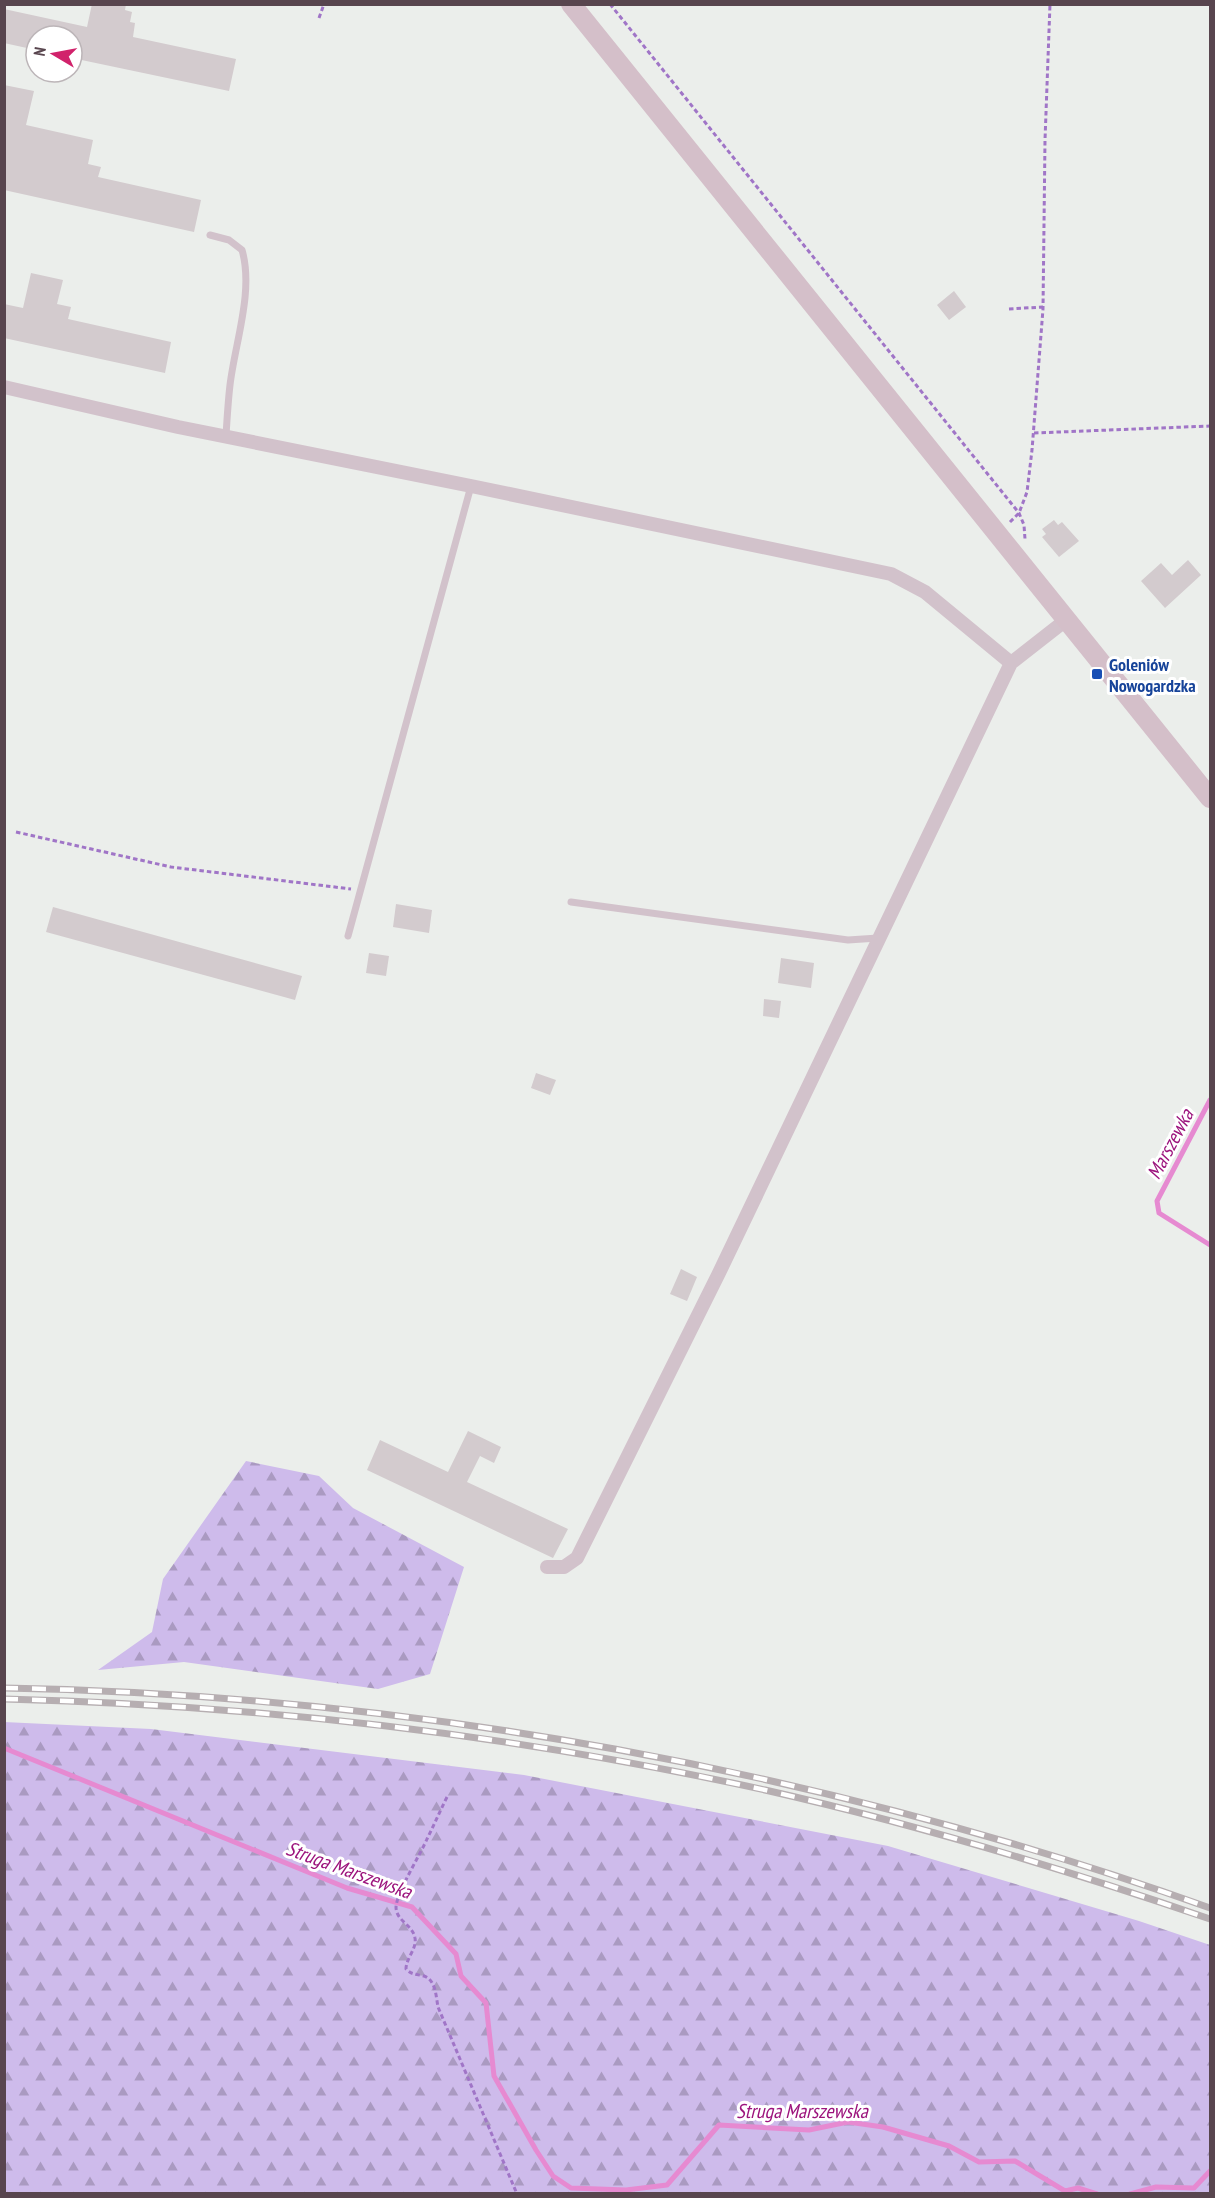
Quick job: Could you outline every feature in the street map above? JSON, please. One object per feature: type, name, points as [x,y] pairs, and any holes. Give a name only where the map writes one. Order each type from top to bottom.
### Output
[{"type":"street","points":[[571,4],[1066,620],[1204,786]]},
{"type":"street","points":[[4,387],[178,427],[891,574],[925,592],[1011,663]]},
{"type":"street","points":[[547,1567],[564,1567],[577,1558],[718,1275],[1011,663],[1066,620]]},
{"type":"lane","points":[[210,235],[229,240],[242,250],[246,269],[245,293],[230,385],[226,436]]},
{"type":"lane","points":[[348,936],[471,486]]},
{"type":"lane","points":[[571,902],[848,940],[878,938]]},
{"type":"path","points":[[319,18],[324,4]]},
{"type":"path","points":[[610,4],[1019,513],[1024,525],[1026,549]]},
{"type":"path","points":[[999,534],[1019,513],[1027,492],[1034,433],[1043,307],[1045,140],[1050,4]]},
{"type":"path","points":[[1009,309],[1043,307]]},
{"type":"path","points":[[1034,433],[1210,426]]},
{"type":"path","points":[[16,832],[171,867],[361,891]]},
{"type":"path","points":[[447,1797],[396,1907],[398,1915],[412,1929],[415,1937],[415,1944],[407,1960],[406,1969],[431,1980],[438,2007],[517,2193]]},
{"type":"green space","points":[[246,1461],[319,1476],[353,1508],[464,1567],[430,1674],[378,1689],[184,1662],[98,1670],[152,1632],[163,1579]]},
{"type":"green space","points":[[4,1722],[151,1729],[524,1775],[888,1846],[1139,1921],[1210,1945],[1210,2193],[5,2193]]},
{"type":"building","points":[[92,4],[126,4],[125,10],[132,12],[130,22],[135,23],[133,37],[236,59],[229,91],[84,61],[84,26],[87,27]]},
{"type":"building","points":[[4,9],[73,24],[24,24],[24,47],[4,43]]},
{"type":"building","points":[[4,85],[34,91],[26,125],[93,140],[88,164],[101,167],[98,177],[201,200],[194,232],[4,190]]},
{"type":"building","points":[[31,273],[63,280],[57,304],[71,307],[68,319],[171,342],[165,373],[4,338],[4,304],[23,308]]},
{"type":"building","points":[[954,291],[966,307],[949,320],[937,305]]},
{"type":"building","points":[[1054,520],[1058,525],[1062,522],[1079,541],[1059,557],[1042,537],[1046,534],[1042,529]]},
{"type":"building","points":[[1188,560],[1201,575],[1165,608],[1141,581],[1161,563],[1172,575]]},
{"type":"building","points":[[396,904],[432,910],[429,933],[393,927]]},
{"type":"building","points":[[53,907],[302,976],[295,1000],[46,932]]},
{"type":"building","points":[[369,953],[389,956],[386,976],[366,973]]},
{"type":"building","points":[[781,958],[814,963],[811,988],[778,983]]},
{"type":"building","points":[[764,999],[781,1001],[779,1018],[763,1016]]},
{"type":"building","points":[[536,1073],[556,1080],[550,1095],[531,1088]]},
{"type":"building","points":[[681,1269],[697,1277],[687,1301],[670,1294]]},
{"type":"building","points":[[468,1431],[501,1447],[494,1463],[480,1456],[467,1482],[568,1529],[553,1558],[367,1470],[380,1440],[448,1472]]},
{"type":"waterway","name":"Marszewka","points":[[1210,1100],[1157,1201],[1159,1213],[1210,1245]]},
{"type":"waterway","name":"Struga Marszewska","points":[[4,1748],[347,1888],[412,1907],[456,1954],[461,1976],[486,2003],[494,2076],[553,2176],[571,2188],[626,2190],[667,2185],[719,2125],[809,2130],[848,2122],[883,2127],[949,2146],[979,2162],[1015,2161],[1065,2191],[1078,2188],[1097,2194]]},
{"type":"waterway","name":"Struga Marszewska","points":[[1130,2194],[1156,2187],[1194,2188],[1210,2171]]},
{"type":"railway","points":[[4,1688],[157,1694],[311,1706],[464,1725],[616,1749],[767,1780],[917,1817],[1065,1860],[1210,1908]]},
{"type":"railway","points":[[4,1699],[100,1702],[291,1716],[387,1726],[577,1753],[765,1790],[878,1817],[1045,1865],[1210,1919]]},
{"type":"place","name":"Goleniów Nowogardzka","points":[[1097,674]]}]
